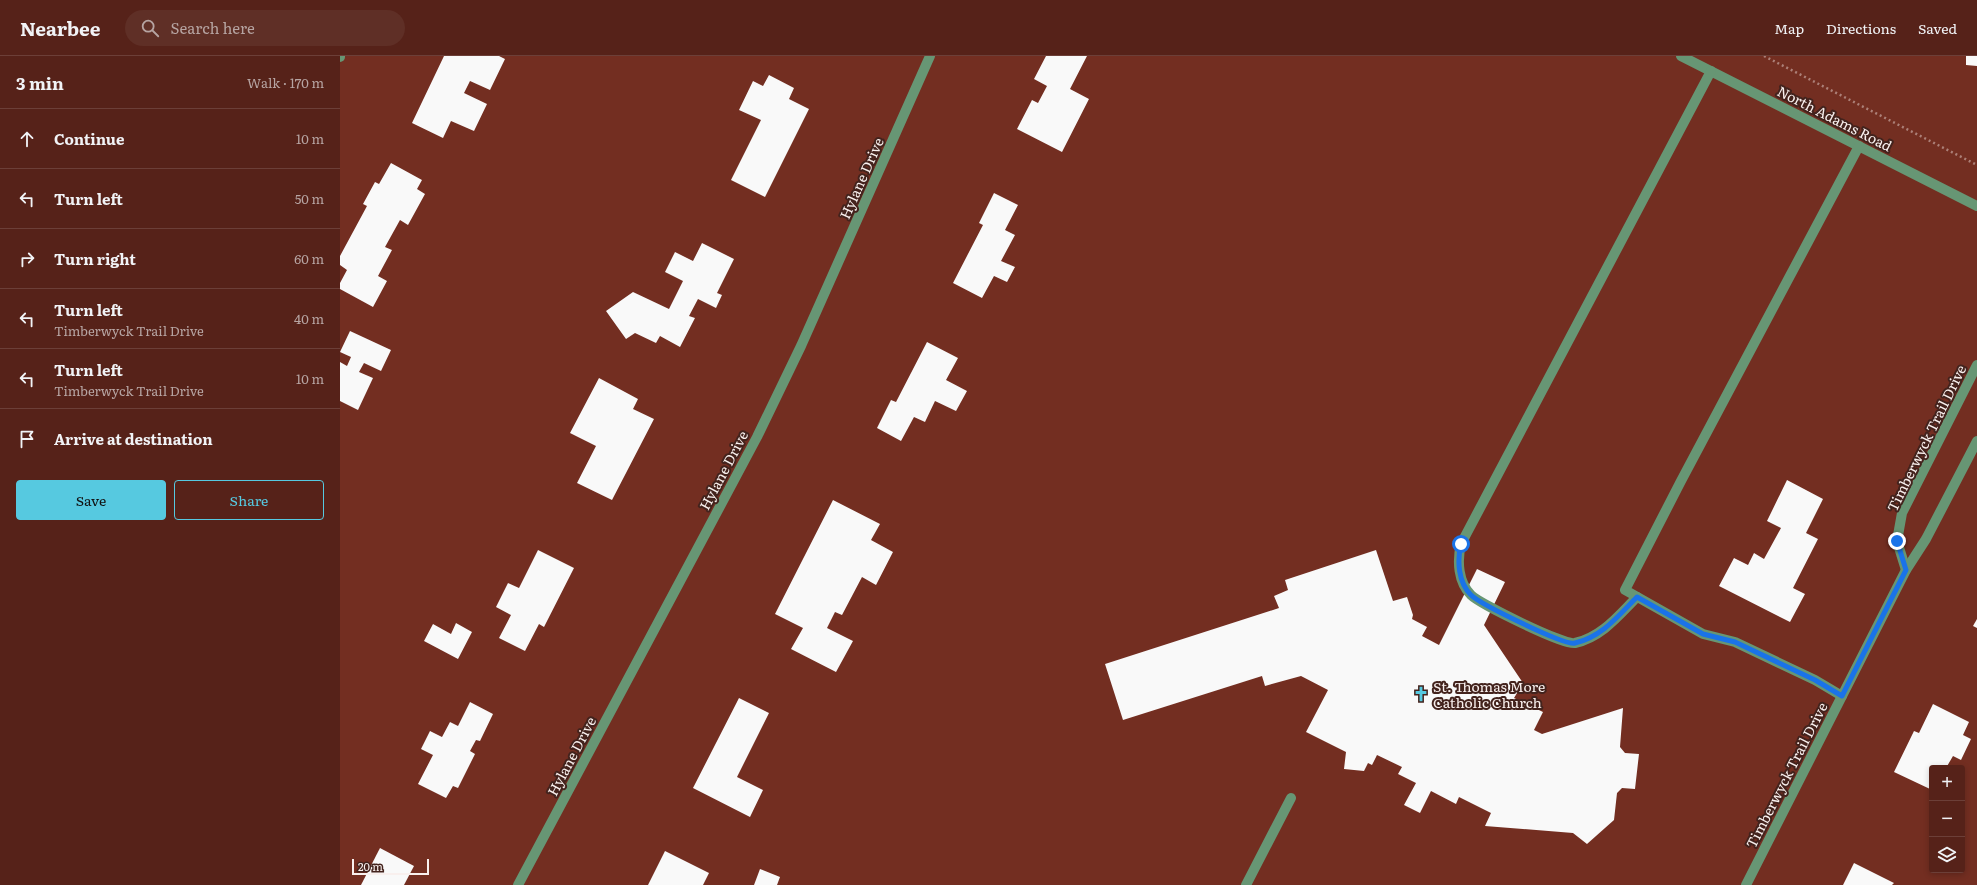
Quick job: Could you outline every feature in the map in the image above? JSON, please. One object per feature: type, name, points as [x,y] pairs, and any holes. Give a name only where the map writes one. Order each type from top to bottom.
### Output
[{"type":"street","name":"Hylane Drive","points":[[518,885],[756,437],[804,339],[930,56]]},
{"type":"street","name":"North Adams Road","points":[[1681,56],[1977,206]]},
{"type":"street","points":[[1637,597],[1599,634],[1574,644],[1543,634],[1471,596],[1463,584],[1457,560],[1461,544],[1711,71]]},
{"type":"street","points":[[1842,696],[1815,680],[1735,642],[1703,634],[1625,590],[1681,481],[1859,146]]},
{"type":"street","name":"Timberwyck Trail Drive","points":[[1906,570],[1897,541],[1902,513],[1977,365]]},
{"type":"street","name":"Timberwyck Trail Drive","points":[[1746,885],[1906,570],[1926,540],[1977,441]]},
{"type":"street","points":[[1246,885],[1291,798]]},
{"type":"path","points":[[1764,56],[1977,165]]},
{"type":"building","points":[[444,56],[499,56],[505,59],[490,90],[470,81],[464,93],[487,104],[474,131],[451,121],[443,138],[412,123]]},
{"type":"building","points":[[1046,56],[1087,56],[1070,89],[1089,99],[1062,152],[1017,129],[1032,100],[1038,103],[1047,86],[1034,79]]},
{"type":"building","points":[[1966,56],[1977,56],[1977,66],[1966,65]]},
{"type":"building","points":[[769,75],[794,88],[789,99],[809,109],[765,197],[731,180],[761,120],[739,110],[753,81],[763,86]]},
{"type":"building","points":[[391,163],[422,180],[417,189],[425,194],[408,225],[400,220],[385,247],[392,250],[378,276],[387,281],[373,307],[340,289],[340,283],[347,270],[340,265],[340,256],[367,206],[363,204],[375,182],[379,184]]},
{"type":"building","points":[[994,193],[1018,205],[1005,230],[1015,235],[1001,261],[1015,267],[1007,282],[994,276],[982,298],[953,283],[983,225],[979,223]]},
{"type":"building","points":[[702,243],[734,259],[717,293],[722,295],[716,308],[698,299],[689,316],[695,318],[680,347],[660,336],[656,343],[635,333],[626,339],[606,311],[633,292],[669,309],[683,281],[665,272],[675,252],[693,261]]},
{"type":"building","points":[[350,331],[391,350],[381,371],[364,363],[359,372],[373,378],[358,410],[340,401],[340,362],[347,366],[351,357],[340,352]]},
{"type":"building","points":[[927,342],[958,358],[946,380],[967,391],[956,411],[935,401],[925,422],[914,417],[901,441],[877,428],[891,400],[896,402]]},
{"type":"building","points":[[599,378],[638,399],[633,409],[654,419],[612,500],[577,483],[596,446],[570,433]]},
{"type":"building","points":[[1787,480],[1823,499],[1806,533],[1818,539],[1793,588],[1805,594],[1790,622],[1719,586],[1734,558],[1748,565],[1754,553],[1764,559],[1781,528],[1767,521]]},
{"type":"building","points":[[833,500],[880,524],[871,540],[893,552],[876,585],[862,577],[842,615],[835,612],[827,628],[853,641],[836,672],[791,649],[803,628],[775,614]]},
{"type":"building","points":[[538,550],[574,568],[544,627],[539,624],[525,651],[499,638],[511,615],[496,607],[508,583],[519,588]]},
{"type":"building","name":"St. Thomas More Catholic Church","points":[[1376,550],[1393,601],[1407,597],[1413,615],[1412,619],[1427,627],[1422,636],[1439,645],[1477,569],[1505,582],[1484,625],[1523,683],[1514,698],[1543,712],[1534,730],[1542,734],[1623,708],[1620,747],[1625,753],[1639,754],[1635,789],[1622,788],[1617,793],[1614,820],[1587,844],[1573,833],[1485,826],[1491,813],[1459,797],[1456,804],[1431,791],[1420,813],[1404,805],[1416,783],[1398,774],[1402,767],[1377,755],[1372,765],[1368,763],[1364,771],[1344,769],[1346,752],[1306,732],[1328,690],[1301,676],[1265,686],[1262,676],[1123,720],[1105,664],[1279,608],[1274,596],[1288,590],[1285,580]]},
{"type":"building","points":[[1977,619],[1977,628],[1973,626]]},
{"type":"building","points":[[456,623],[472,632],[458,659],[424,641],[433,624],[451,634]]},
{"type":"building","points":[[739,698],[769,713],[737,777],[763,790],[750,817],[693,788]]},
{"type":"building","points":[[470,702],[493,714],[480,741],[476,740],[470,751],[475,754],[458,788],[453,786],[446,798],[418,784],[433,755],[421,749],[430,731],[442,737],[450,722],[458,726]]},
{"type":"building","points":[[1933,704],[1969,722],[1963,735],[1971,739],[1961,760],[1953,756],[1948,765],[1929,765],[1929,789],[1894,772],[1914,731],[1919,733]]},
{"type":"building","points":[[380,848],[414,866],[404,885],[361,885]]},
{"type":"building","points":[[665,851],[709,873],[703,885],[648,885]]},
{"type":"building","points":[[1854,863],[1894,883],[1892,885],[1843,885]]},
{"type":"building","points":[[760,869],[780,877],[777,885],[754,885]]},
{"type":"place","name":"St. Thomas More Catholic Church","points":[[1421,694]]},
{"type":"route","points":[[1461,544],[1457,560],[1463,584],[1471,596],[1543,634],[1574,644],[1599,634],[1637,597],[1703,634],[1735,642],[1815,680],[1842,696],[1906,570],[1897,541]]}]
